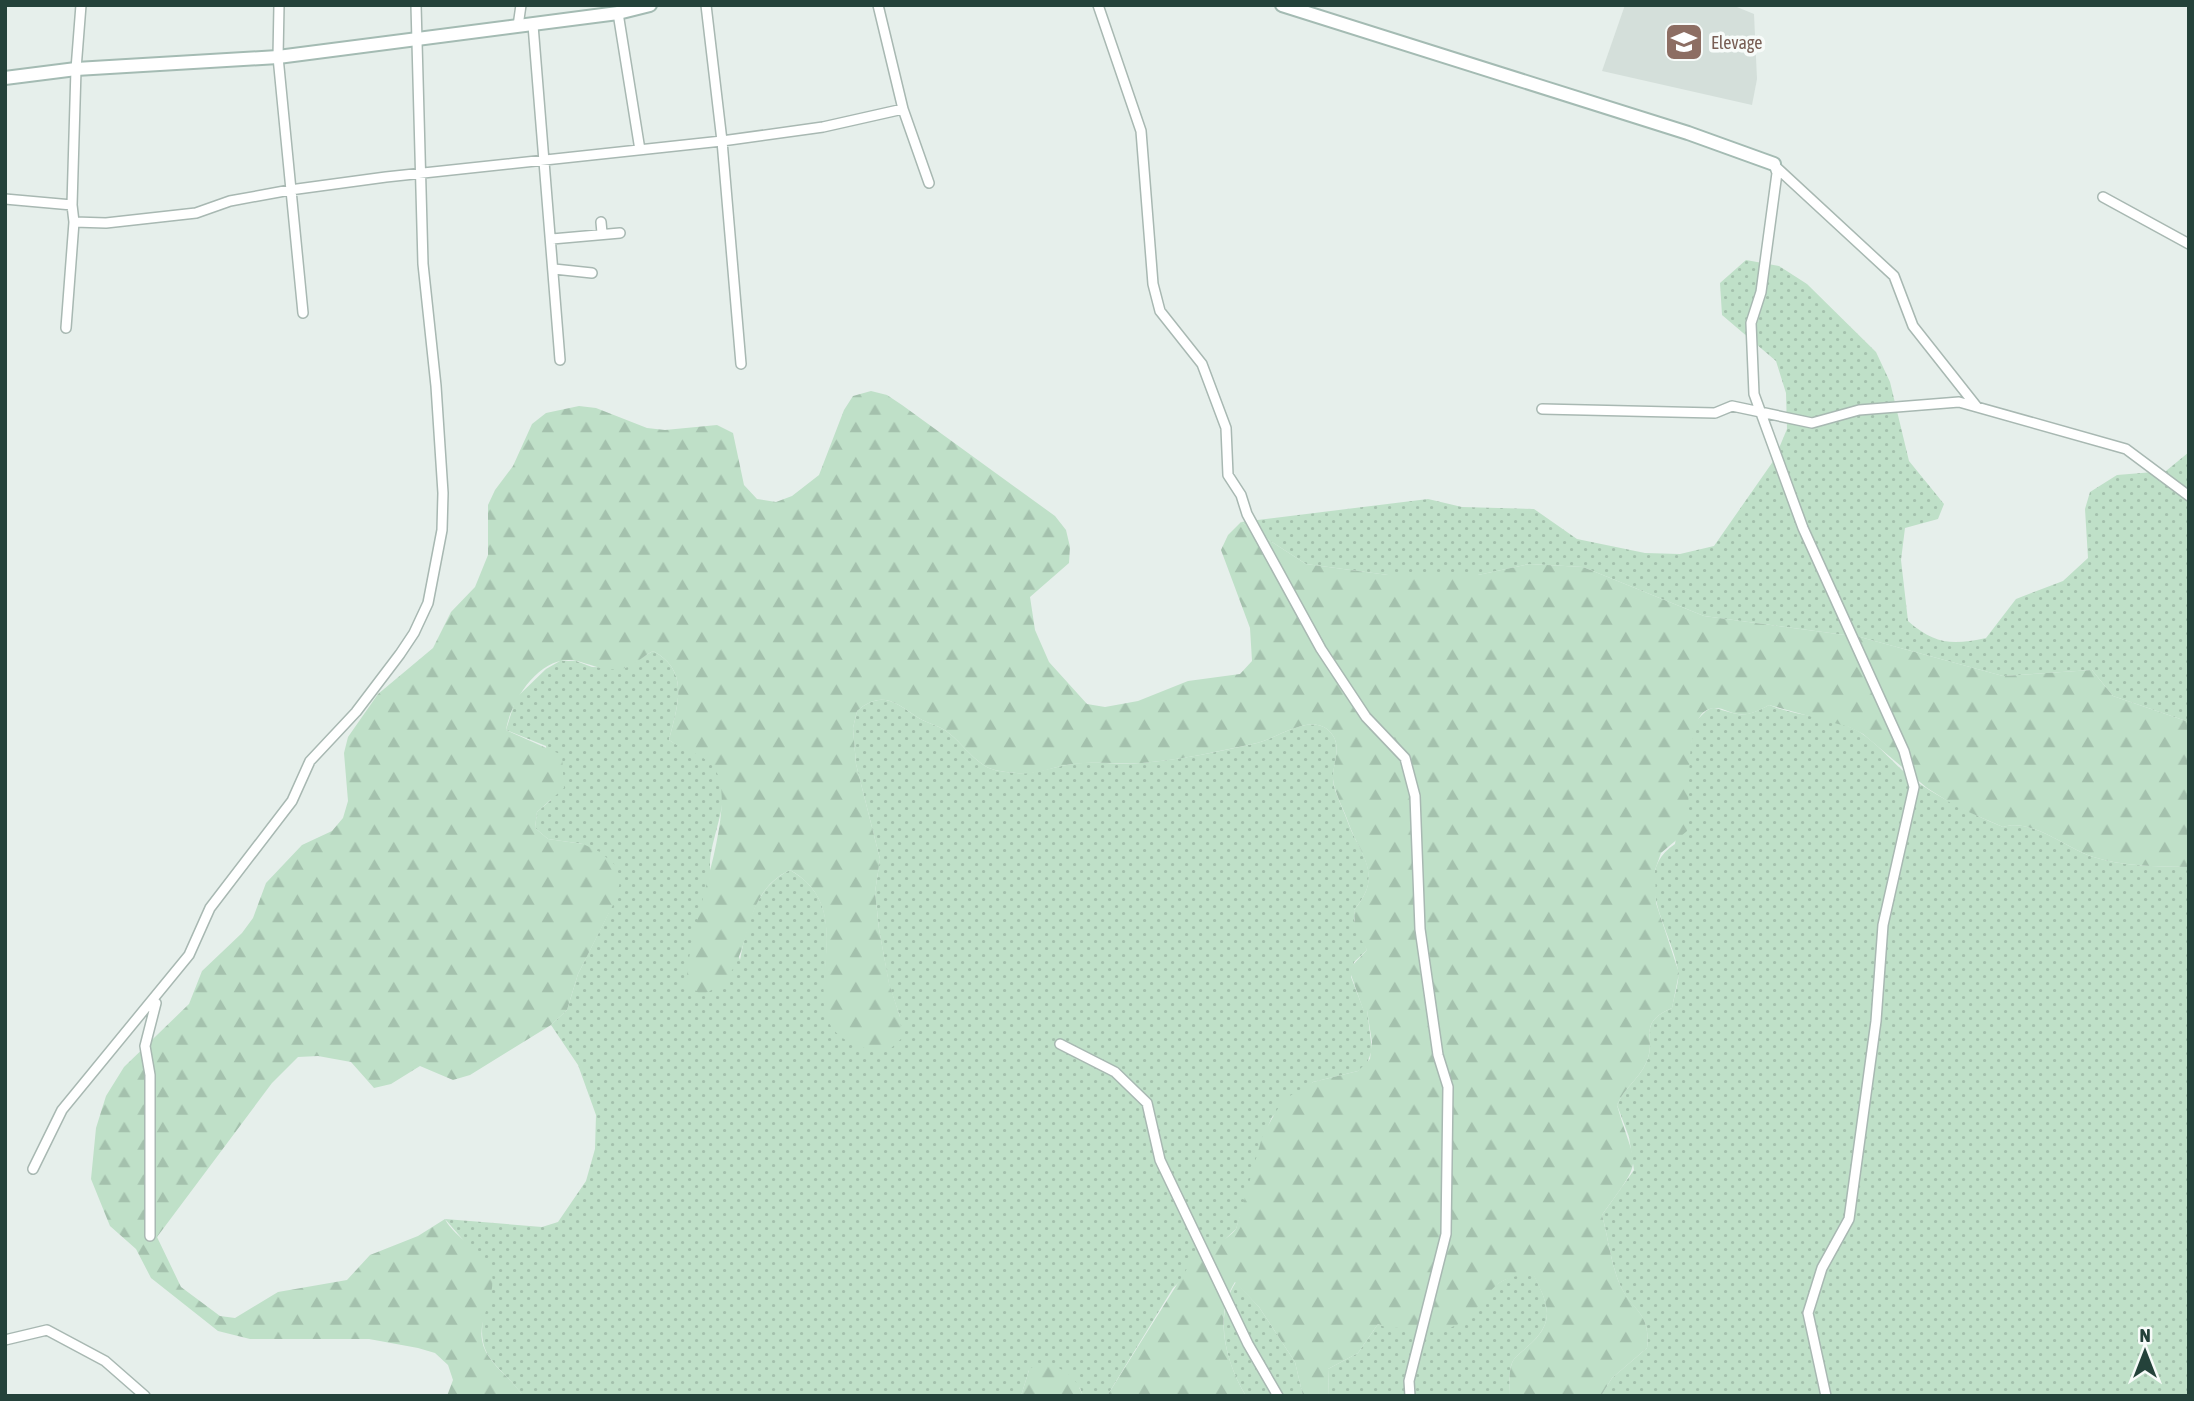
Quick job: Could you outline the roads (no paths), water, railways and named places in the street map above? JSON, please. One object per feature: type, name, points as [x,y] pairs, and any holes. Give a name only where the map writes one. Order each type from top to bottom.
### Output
[{"type":"street","points":[[66,328],[74,222],[72,205],[76,69],[81,5]]},
{"type":"street","points":[[279,5],[278,57],[303,313]]},
{"type":"street","points":[[33,1169],[62,1110],[189,956],[210,908],[292,802],[310,761],[349,722],[400,654],[414,634],[428,603],[442,530],[443,493],[437,399],[422,264],[422,173],[416,5]]},
{"type":"street","points":[[518,26],[521,5]]},
{"type":"street","points":[[5,78],[76,69],[278,57],[533,25],[618,13],[650,5]]},
{"type":"street","points":[[706,5],[722,141],[741,364]]},
{"type":"street","points":[[878,5],[903,109],[929,183]]},
{"type":"street","points":[[1098,5],[1141,131],[1153,284],[1160,311],[1202,364],[1226,428],[1228,475],[1241,495],[1247,514],[1321,649],[1366,717],[1405,758],[1415,796],[1420,929],[1438,1055],[1448,1087],[1446,1234],[1409,1381],[1410,1396]]},
{"type":"street","points":[[1282,5],[1650,121],[1774,164],[1894,276],[1913,326],[1978,408]]},
{"type":"street","points":[[618,13],[640,150]]},
{"type":"street","points":[[533,25],[546,159],[560,360]]},
{"type":"street","points":[[74,222],[106,223],[196,213],[229,201],[290,190],[722,141],[823,127],[903,109]]},
{"type":"street","points":[[1774,164],[1777,173],[1761,292],[1751,323],[1754,394],[1803,528],[1904,751],[1914,788],[1883,925],[1875,1021],[1849,1219],[1822,1268],[1808,1313],[1826,1396]]},
{"type":"street","points":[[2103,197],[2189,244]]},
{"type":"street","points":[[5,199],[72,205]]},
{"type":"street","points":[[601,222],[602,233]]},
{"type":"street","points":[[552,239],[620,233]]},
{"type":"street","points":[[554,269],[592,273]]},
{"type":"street","points":[[1542,409],[1715,412],[1732,406],[1812,423],[1859,410],[1959,402],[2126,449],[2189,496]]},
{"type":"street","points":[[150,1236],[151,1107],[145,1046],[157,998]]},
{"type":"street","points":[[1060,1044],[1115,1072],[1147,1103],[1160,1160],[1248,1343],[1278,1396]]},
{"type":"street","points":[[5,1340],[47,1330],[105,1361],[145,1396]]},
{"type":"place","name":"Elevage","points":[[1684,42]]}]
